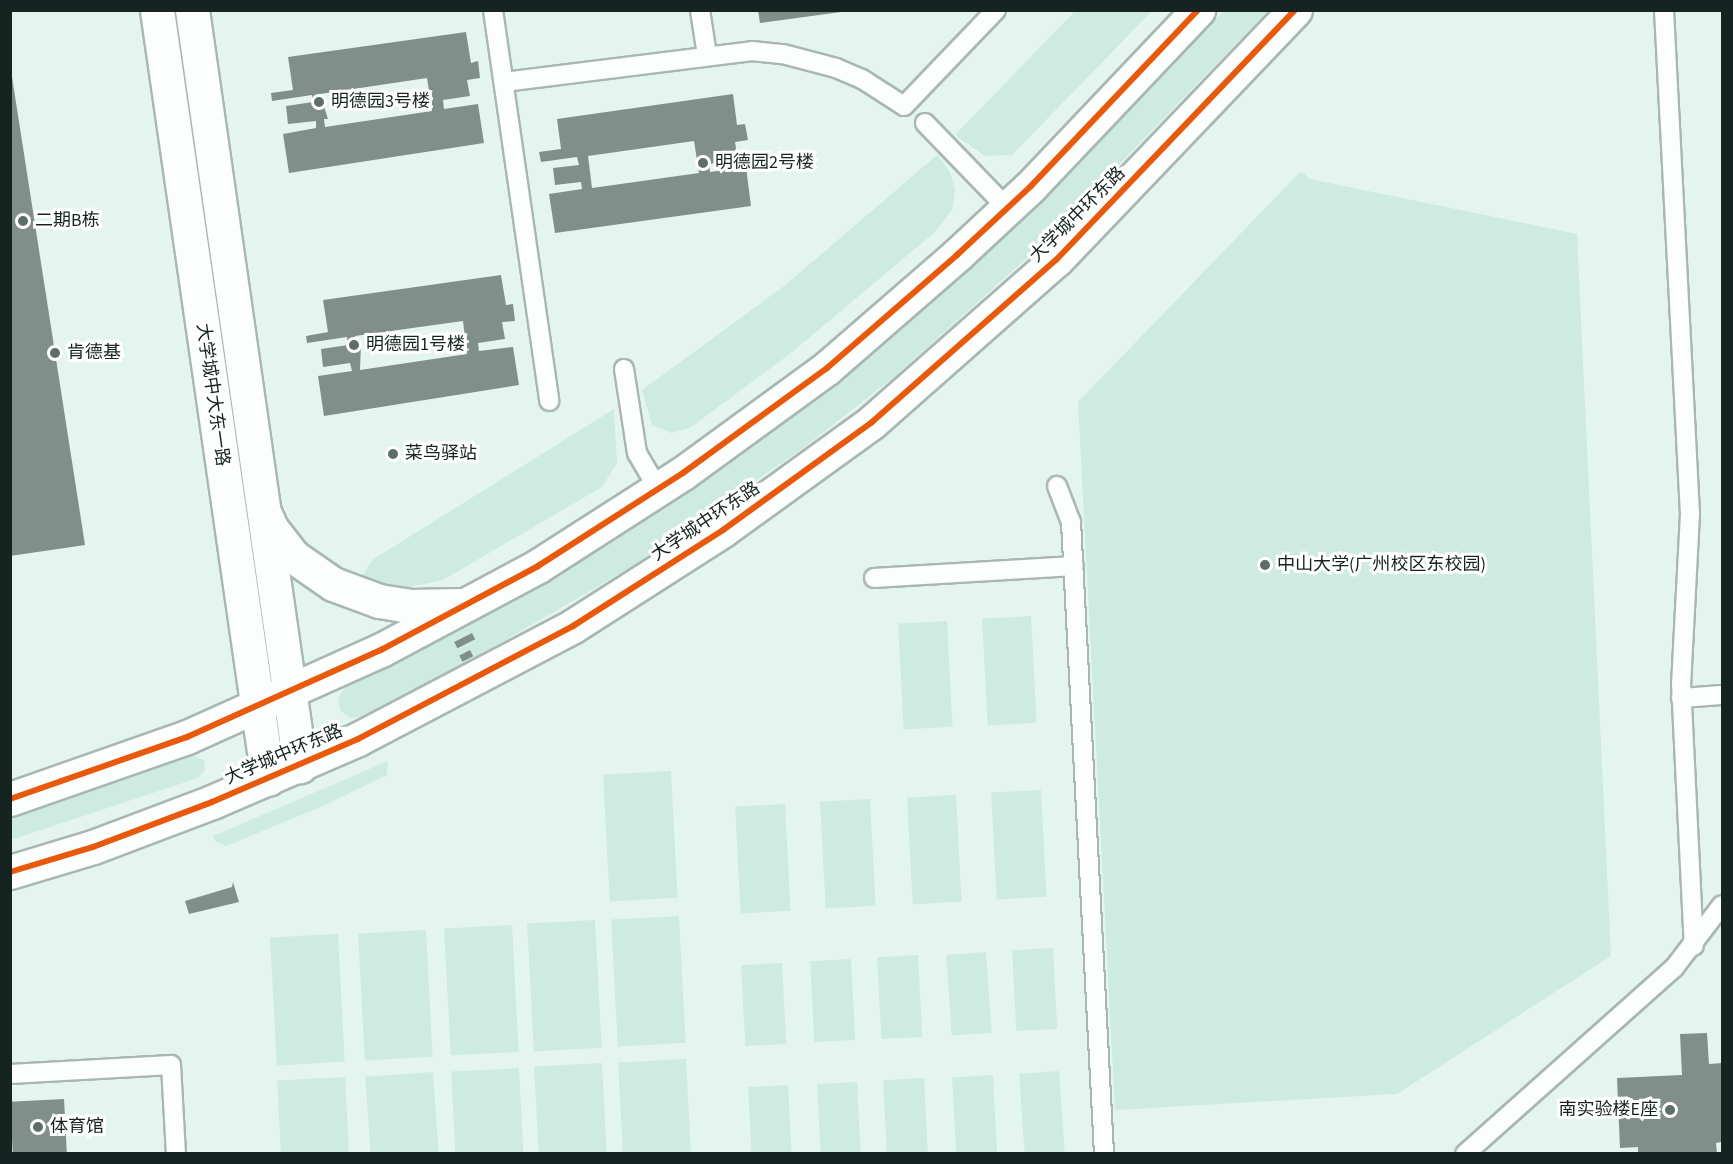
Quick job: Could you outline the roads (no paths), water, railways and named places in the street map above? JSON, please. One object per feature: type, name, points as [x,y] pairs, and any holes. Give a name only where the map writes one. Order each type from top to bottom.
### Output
[{"type":"main road","name":"大学城中大东一路","points":[[157,10],[268,779]]},
{"type":"main road","name":"大学城中大东一路","points":[[192,10],[300,766]]},
{"type":"main road","points":[[10,799],[70,781],[290,694],[468,604],[537,566],[658,489],[827,368],[1008,209],[1198,10]]},
{"type":"main road","name":"大学城中环东路","points":[[10,872],[93,847],[268,779],[439,700],[573,626],[723,530],[872,422],[1056,260],[1295,10]]},
{"type":"main road","points":[[264,512],[282,544],[333,584],[379,601],[410,606],[468,604]]},
{"type":"lane","points":[[493,10],[549,401]]},
{"type":"lane","points":[[700,10],[707,55]]},
{"type":"lane","points":[[504,82],[752,51],[809,59],[862,79],[904,106],[996,10]]},
{"type":"lane","points":[[1664,10],[1690,514],[1681,698],[1694,946]]},
{"type":"lane","points":[[925,123],[1008,209]]},
{"type":"lane","points":[[624,369],[637,453],[658,489]]},
{"type":"lane","points":[[1057,486],[1070,512],[1074,566],[1104,1154]]},
{"type":"lane","points":[[874,578],[1074,566]]},
{"type":"lane","points":[[1681,698],[1722,695]]},
{"type":"lane","points":[[1473,1150],[1607,1030],[1694,946],[1722,905]]},
{"type":"lane","points":[[10,1074],[171,1065],[176,1154]]},
{"type":"place","name":"明德园3号楼","points":[[319,102]]},
{"type":"place","name":"明德园2号楼","points":[[703,163]]},
{"type":"place","name":"二期B栋","points":[[23,221]]},
{"type":"place","name":"明德园1号楼","points":[[354,345]]},
{"type":"place","name":"肯德基","points":[[55,353]]},
{"type":"place","name":"菜鸟驿站","points":[[393,454]]},
{"type":"place","name":"中山大学(广州校区东校园)","points":[[1265,565]]},
{"type":"place","name":"南实验楼E座","points":[[1670,1110]]},
{"type":"place","name":"体育馆","points":[[38,1127]]}]
